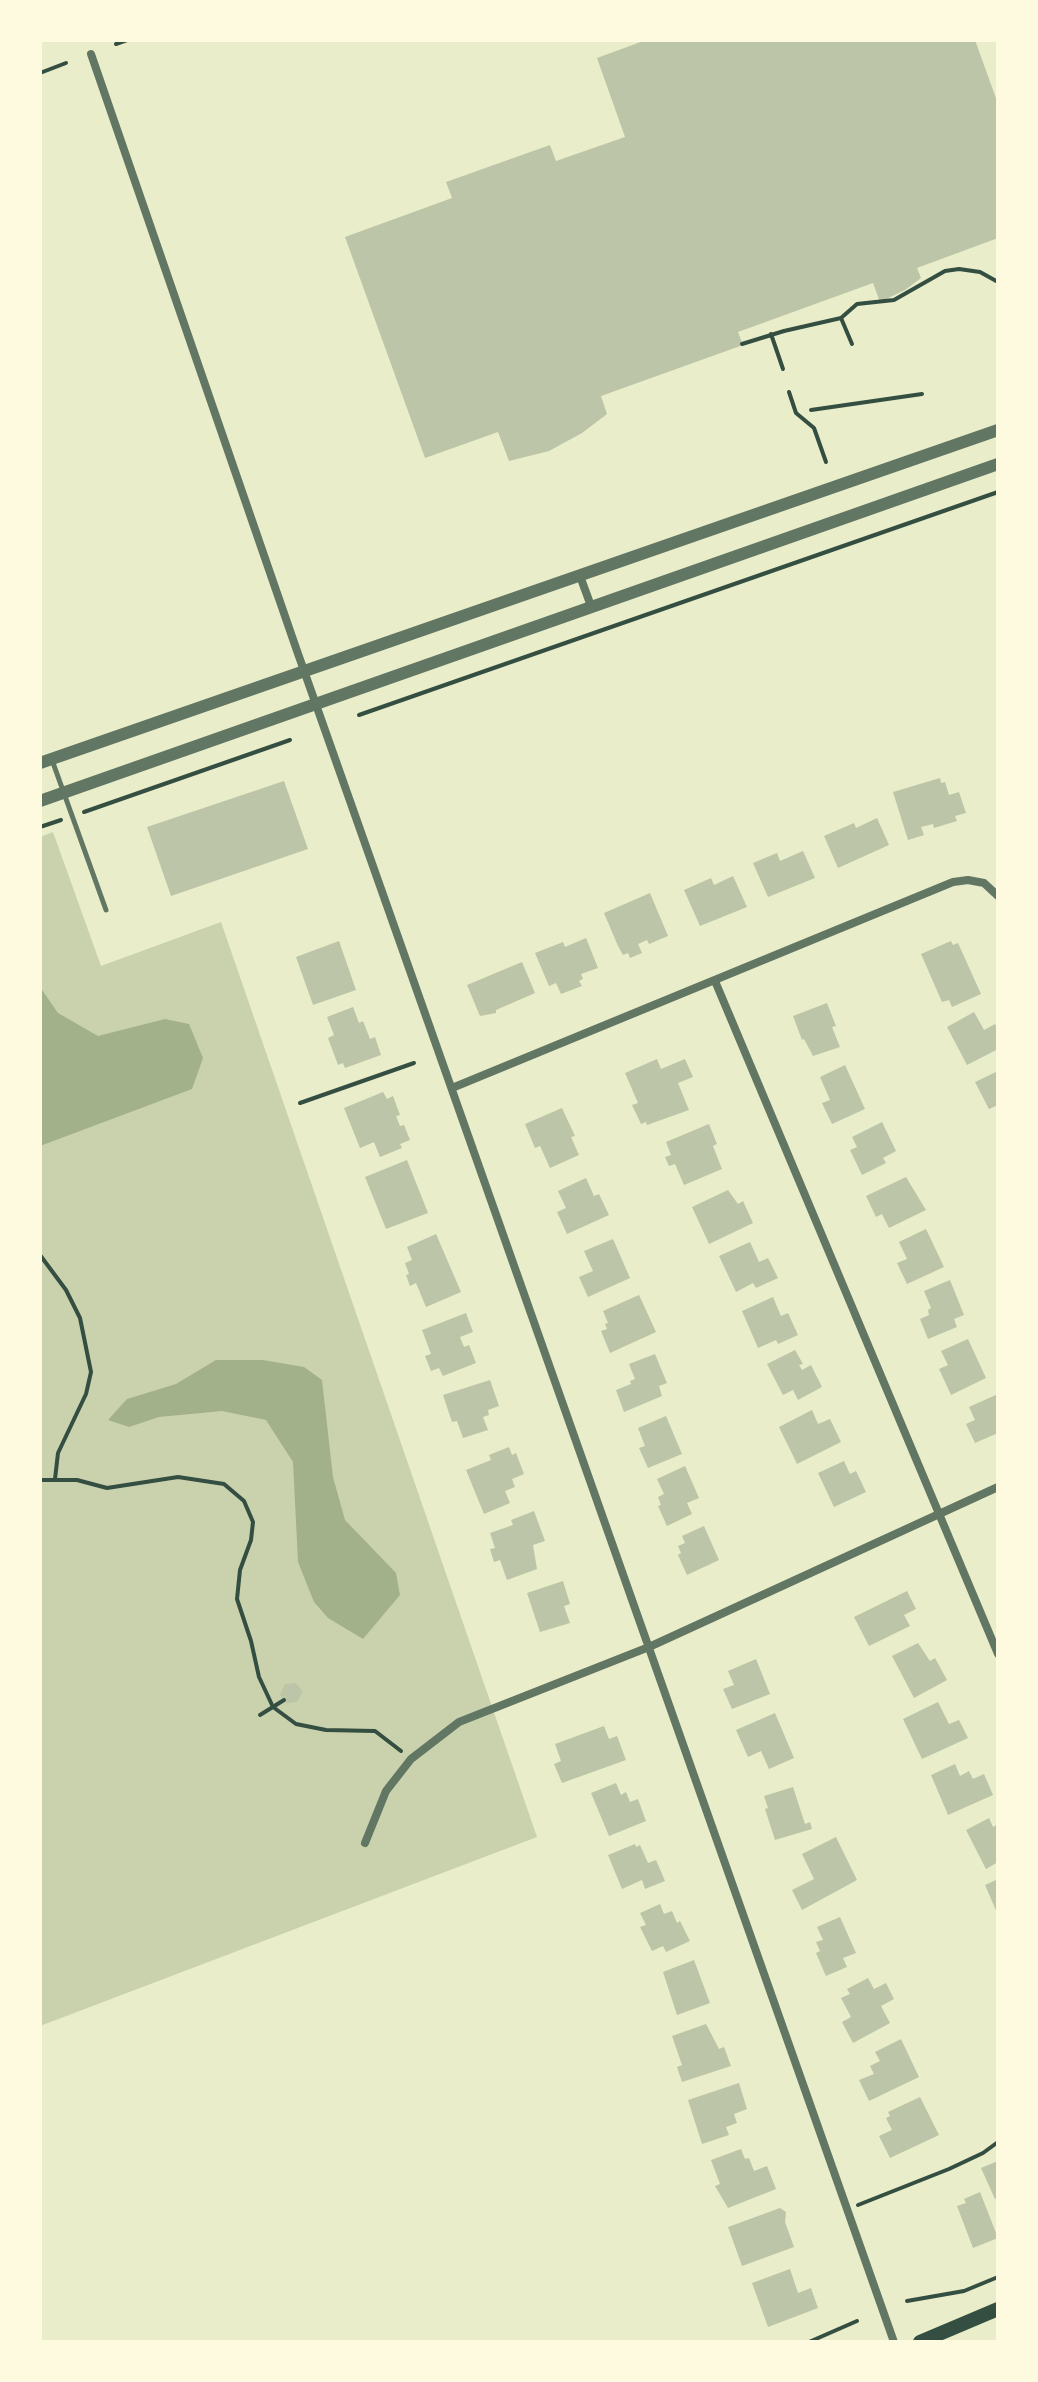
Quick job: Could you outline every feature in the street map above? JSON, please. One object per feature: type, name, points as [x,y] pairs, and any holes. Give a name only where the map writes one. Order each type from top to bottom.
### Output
[{"type":"main road","points":[[920,2342],[998,2309]]},
{"type":"street","points":[[91,54],[304,671],[894,2342]]},
{"type":"street","points":[[46,761],[998,430]]},
{"type":"street","points":[[40,801],[998,464]]},
{"type":"street","points":[[580,576],[591,606]]},
{"type":"street","points":[[452,1088],[953,882],[968,880],[984,883],[998,896]]},
{"type":"street","points":[[715,981],[998,1654]]},
{"type":"street","points":[[365,1843],[386,1791],[411,1759],[459,1722],[649,1647],[998,1487]]},
{"type":"lane","points":[[46,761],[64,792],[106,910]]},
{"type":"path","points":[[116,44],[127,40]]},
{"type":"path","points":[[40,73],[66,63]]},
{"type":"path","points":[[742,344],[841,318],[857,304],[894,300],[945,271],[980,272],[998,282]]},
{"type":"path","points":[[841,318],[852,344]]},
{"type":"path","points":[[771,334],[783,369]]},
{"type":"path","points":[[789,392],[796,413],[814,428],[826,462]]},
{"type":"path","points":[[811,410],[922,394]]},
{"type":"path","points":[[359,715],[998,492]]},
{"type":"path","points":[[40,827],[290,740]]},
{"type":"path","points":[[300,1103],[414,1063]]},
{"type":"path","points":[[40,1255],[66,1290],[80,1318],[91,1372],[86,1394],[58,1453],[55,1479]]},
{"type":"path","points":[[40,1480],[77,1480],[107,1488],[178,1477],[224,1484],[244,1501],[253,1522],[251,1540],[240,1570],[237,1599],[259,1677],[273,1707],[296,1724],[326,1730],[375,1731],[411,1759]]},
{"type":"path","points":[[260,1715],[284,1700]]},
{"type":"path","points":[[847,2209],[949,2169],[998,2142]]},
{"type":"path","points":[[907,2301],[964,2291],[998,2277]]},
{"type":"path","points":[[809,2342],[857,2321]]},
{"type":"shaded area","points":[[53,832],[101,966],[221,922],[537,1837],[40,2026],[40,837]]},
{"type":"shaded area","points":[[40,987],[58,1013],[98,1036],[165,1019],[189,1024],[203,1058],[192,1089],[40,1146]]},
{"type":"shaded area","points":[[216,1360],[263,1360],[304,1367],[322,1380],[333,1477],[345,1520],[396,1573],[400,1595],[363,1639],[328,1618],[314,1602],[298,1562],[293,1462],[266,1420],[222,1411],[159,1417],[129,1427],[108,1420],[127,1399],[176,1384]]},
{"type":"building","points":[[646,40],[975,40],[998,104],[998,238],[917,268],[921,278],[880,302],[873,283],[738,332],[743,345],[601,396],[607,414],[582,433],[549,451],[509,461],[498,432],[425,458],[345,237],[452,198],[446,182],[550,145],[556,161],[625,137],[597,58]]},
{"type":"building","points":[[940,778],[941,783],[945,782],[949,795],[959,792],[966,813],[955,816],[957,821],[934,828],[933,824],[921,827],[924,835],[908,840],[893,792]]},
{"type":"building","points":[[284,781],[308,849],[171,896],[147,827]]},
{"type":"building","points":[[877,818],[889,845],[838,868],[824,836],[854,823],[856,828]]},
{"type":"building","points":[[803,851],[815,878],[768,897],[753,863],[777,853],[780,861]]},
{"type":"building","points":[[733,876],[747,907],[700,926],[684,890],[711,878],[714,885]]},
{"type":"building","points":[[650,893],[668,936],[649,944],[647,940],[638,944],[642,953],[630,958],[628,953],[623,955],[604,913]]},
{"type":"building","points":[[586,938],[598,968],[581,974],[583,979],[579,981],[582,986],[561,994],[556,983],[549,986],[535,953],[563,942],[565,947]]},
{"type":"building","points":[[339,941],[356,990],[313,1005],[296,957]]},
{"type":"building","points":[[951,941],[953,945],[958,943],[981,994],[952,1007],[949,1000],[942,1002],[921,954]]},
{"type":"building","points":[[522,962],[535,993],[496,1010],[496,1013],[480,1016],[467,985]]},
{"type":"building","points":[[827,1003],[840,1047],[813,1056],[802,1040],[793,1016]]},
{"type":"building","points":[[353,1007],[370,1039],[375,1037],[381,1055],[345,1068],[343,1063],[338,1065],[328,1038],[334,1035],[327,1017]]},
{"type":"building","points":[[974,1012],[984,1030],[995,1024],[998,1049],[967,1065],[947,1027]]},
{"type":"building","points":[[657,1059],[661,1069],[685,1059],[693,1077],[678,1083],[689,1110],[647,1125],[646,1122],[641,1124],[632,1105],[638,1103],[625,1073]]},
{"type":"building","points":[[845,1065],[865,1109],[832,1124],[822,1103],[830,1100],[820,1077]]},
{"type":"building","points":[[998,1071],[998,1105],[989,1109],[975,1082]]},
{"type":"building","points":[[383,1092],[387,1099],[393,1096],[400,1115],[396,1116],[410,1140],[400,1144],[402,1148],[380,1157],[374,1142],[360,1148],[344,1108]]},
{"type":"building","points":[[562,1108],[575,1136],[571,1137],[579,1155],[550,1168],[540,1146],[535,1148],[525,1124]]},
{"type":"building","points":[[882,1122],[896,1151],[883,1158],[886,1163],[862,1175],[850,1150],[857,1147],[852,1137]]},
{"type":"building","points":[[709,1124],[722,1169],[684,1185],[675,1164],[669,1166],[665,1157],[671,1155],[666,1142]]},
{"type":"building","points":[[407,1160],[428,1213],[386,1229],[365,1177]]},
{"type":"building","points":[[906,1177],[926,1210],[889,1228],[882,1214],[876,1217],[866,1196]]},
{"type":"building","points":[[586,1178],[594,1196],[599,1194],[609,1215],[567,1234],[557,1212],[566,1208],[558,1191]]},
{"type":"building","points":[[728,1190],[738,1204],[743,1201],[753,1223],[709,1244],[692,1207]]},
{"type":"building","points":[[926,1229],[944,1267],[907,1284],[897,1263],[907,1259],[899,1242]]},
{"type":"building","points":[[436,1234],[461,1292],[426,1307],[416,1283],[410,1286],[406,1275],[409,1274],[405,1263],[412,1260],[407,1247]]},
{"type":"building","points":[[613,1239],[630,1278],[588,1297],[579,1277],[593,1271],[584,1251]]},
{"type":"building","points":[[750,1242],[759,1262],[768,1258],[778,1278],[756,1288],[753,1283],[736,1292],[719,1256]]},
{"type":"building","points":[[950,1280],[964,1315],[954,1319],[957,1327],[928,1339],[920,1319],[929,1315],[931,1308],[924,1291]]},
{"type":"building","points":[[639,1295],[656,1332],[610,1353],[601,1331],[607,1329],[605,1324],[608,1323],[603,1311]]},
{"type":"building","points":[[773,1297],[781,1316],[788,1313],[798,1335],[758,1348],[742,1311]]},
{"type":"building","points":[[466,1313],[473,1332],[460,1337],[464,1347],[469,1345],[476,1363],[443,1376],[439,1368],[431,1371],[425,1356],[431,1354],[422,1330]]},
{"type":"building","points":[[968,1339],[986,1378],[951,1395],[939,1369],[948,1365],[941,1351]]},
{"type":"building","points":[[795,1350],[803,1364],[799,1365],[802,1370],[811,1365],[822,1387],[798,1400],[793,1390],[783,1395],[767,1364]]},
{"type":"building","points":[[655,1354],[667,1383],[659,1386],[662,1396],[624,1412],[616,1390],[635,1379],[629,1364]]},
{"type":"building","points":[[490,1380],[499,1406],[488,1410],[489,1415],[483,1417],[488,1430],[463,1438],[457,1421],[452,1422],[443,1395]]},
{"type":"building","points":[[998,1394],[998,1433],[975,1443],[966,1424],[975,1420],[969,1407]]},
{"type":"building","points":[[812,1410],[818,1424],[830,1419],[841,1442],[797,1464],[779,1427]]},
{"type":"building","points":[[666,1416],[682,1454],[648,1468],[639,1448],[645,1446],[638,1428]]},
{"type":"building","points":[[509,1447],[512,1455],[516,1453],[524,1474],[512,1479],[515,1487],[505,1491],[510,1503],[484,1514],[466,1470],[491,1460],[489,1455]]},
{"type":"building","points":[[844,1461],[850,1474],[856,1471],[866,1492],[834,1507],[818,1473]]},
{"type":"building","points":[[685,1466],[699,1498],[687,1503],[692,1514],[667,1526],[658,1506],[661,1505],[658,1497],[664,1494],[657,1479]]},
{"type":"building","points":[[534,1511],[545,1541],[533,1545],[537,1569],[507,1580],[500,1560],[494,1562],[490,1549],[495,1548],[490,1533],[513,1525],[511,1520]]},
{"type":"building","points":[[704,1526],[719,1560],[687,1575],[678,1555],[681,1553],[678,1546],[685,1543],[682,1536]]},
{"type":"building","points":[[563,1581],[570,1604],[564,1606],[570,1623],[540,1632],[527,1593]]},
{"type":"building","points":[[907,1591],[916,1609],[904,1615],[910,1626],[869,1646],[854,1617]]},
{"type":"building","points":[[918,1643],[930,1661],[935,1658],[947,1680],[914,1698],[892,1656]]},
{"type":"building","points":[[756,1659],[770,1694],[732,1709],[723,1689],[734,1685],[728,1671]]},
{"type":"building","points":[[296,1683],[303,1692],[297,1702],[287,1703],[280,1695],[285,1684]]},
{"type":"building","points":[[938,1702],[949,1724],[959,1720],[968,1738],[922,1759],[903,1719]]},
{"type":"building","points":[[775,1713],[794,1758],[769,1769],[761,1751],[748,1757],[736,1730]]},
{"type":"building","points":[[604,1726],[609,1739],[617,1736],[626,1760],[562,1783],[554,1764],[561,1761],[555,1744]]},
{"type":"building","points":[[955,1764],[960,1776],[969,1771],[973,1779],[984,1774],[993,1795],[948,1815],[931,1775]]},
{"type":"building","points":[[616,1783],[621,1795],[626,1792],[630,1802],[638,1799],[646,1821],[609,1836],[591,1793]]},
{"type":"building","points":[[793,1787],[805,1824],[810,1822],[812,1829],[775,1840],[764,1796]]},
{"type":"building","points":[[989,1818],[993,1827],[998,1824],[998,1862],[986,1869],[966,1830]]},
{"type":"building","points":[[836,1837],[857,1880],[802,1910],[792,1890],[814,1879],[802,1854]]},
{"type":"building","points":[[635,1844],[636,1847],[640,1845],[648,1863],[656,1860],[665,1881],[645,1889],[642,1880],[622,1889],[608,1855]]},
{"type":"building","points":[[998,1879],[998,1915],[985,1885]]},
{"type":"building","points":[[660,1904],[664,1914],[672,1911],[690,1941],[666,1952],[663,1946],[652,1951],[640,1927],[646,1925],[640,1913]]},
{"type":"building","points":[[840,1917],[856,1953],[843,1958],[847,1967],[826,1976],[816,1953],[820,1951],[816,1942],[823,1940],[817,1927]]},
{"type":"building","points":[[694,1960],[710,2003],[677,2015],[663,1972]]},
{"type":"building","points":[[868,1978],[874,1989],[886,1983],[894,1999],[881,2006],[890,2023],[853,2043],[842,2022],[851,2017],[841,1998],[850,1994],[847,1989]]},
{"type":"building","points":[[706,2024],[719,2049],[724,2047],[731,2066],[682,2082],[677,2067],[682,2065],[672,2036]]},
{"type":"building","points":[[901,2039],[919,2077],[869,2101],[859,2080],[874,2074],[870,2066],[880,2061],[875,2052]]},
{"type":"building","points":[[739,2083],[747,2109],[734,2114],[737,2123],[726,2127],[729,2135],[702,2144],[688,2100]]},
{"type":"building","points":[[920,2097],[939,2135],[890,2158],[879,2136],[892,2130],[886,2118],[890,2116],[888,2112]]},
{"type":"building","points":[[741,2149],[754,2171],[767,2166],[776,2189],[728,2208],[715,2186],[720,2184],[711,2160]]},
{"type":"building","points":[[998,2161],[998,2198],[995,2199],[981,2168]]},
{"type":"building","points":[[980,2192],[998,2238],[973,2248],[957,2206]]},
{"type":"building","points":[[780,2208],[786,2212],[785,2222],[794,2247],[742,2266],[728,2227]]},
{"type":"building","points":[[790,2269],[798,2293],[811,2288],[818,2308],[768,2327],[752,2283]]}]
